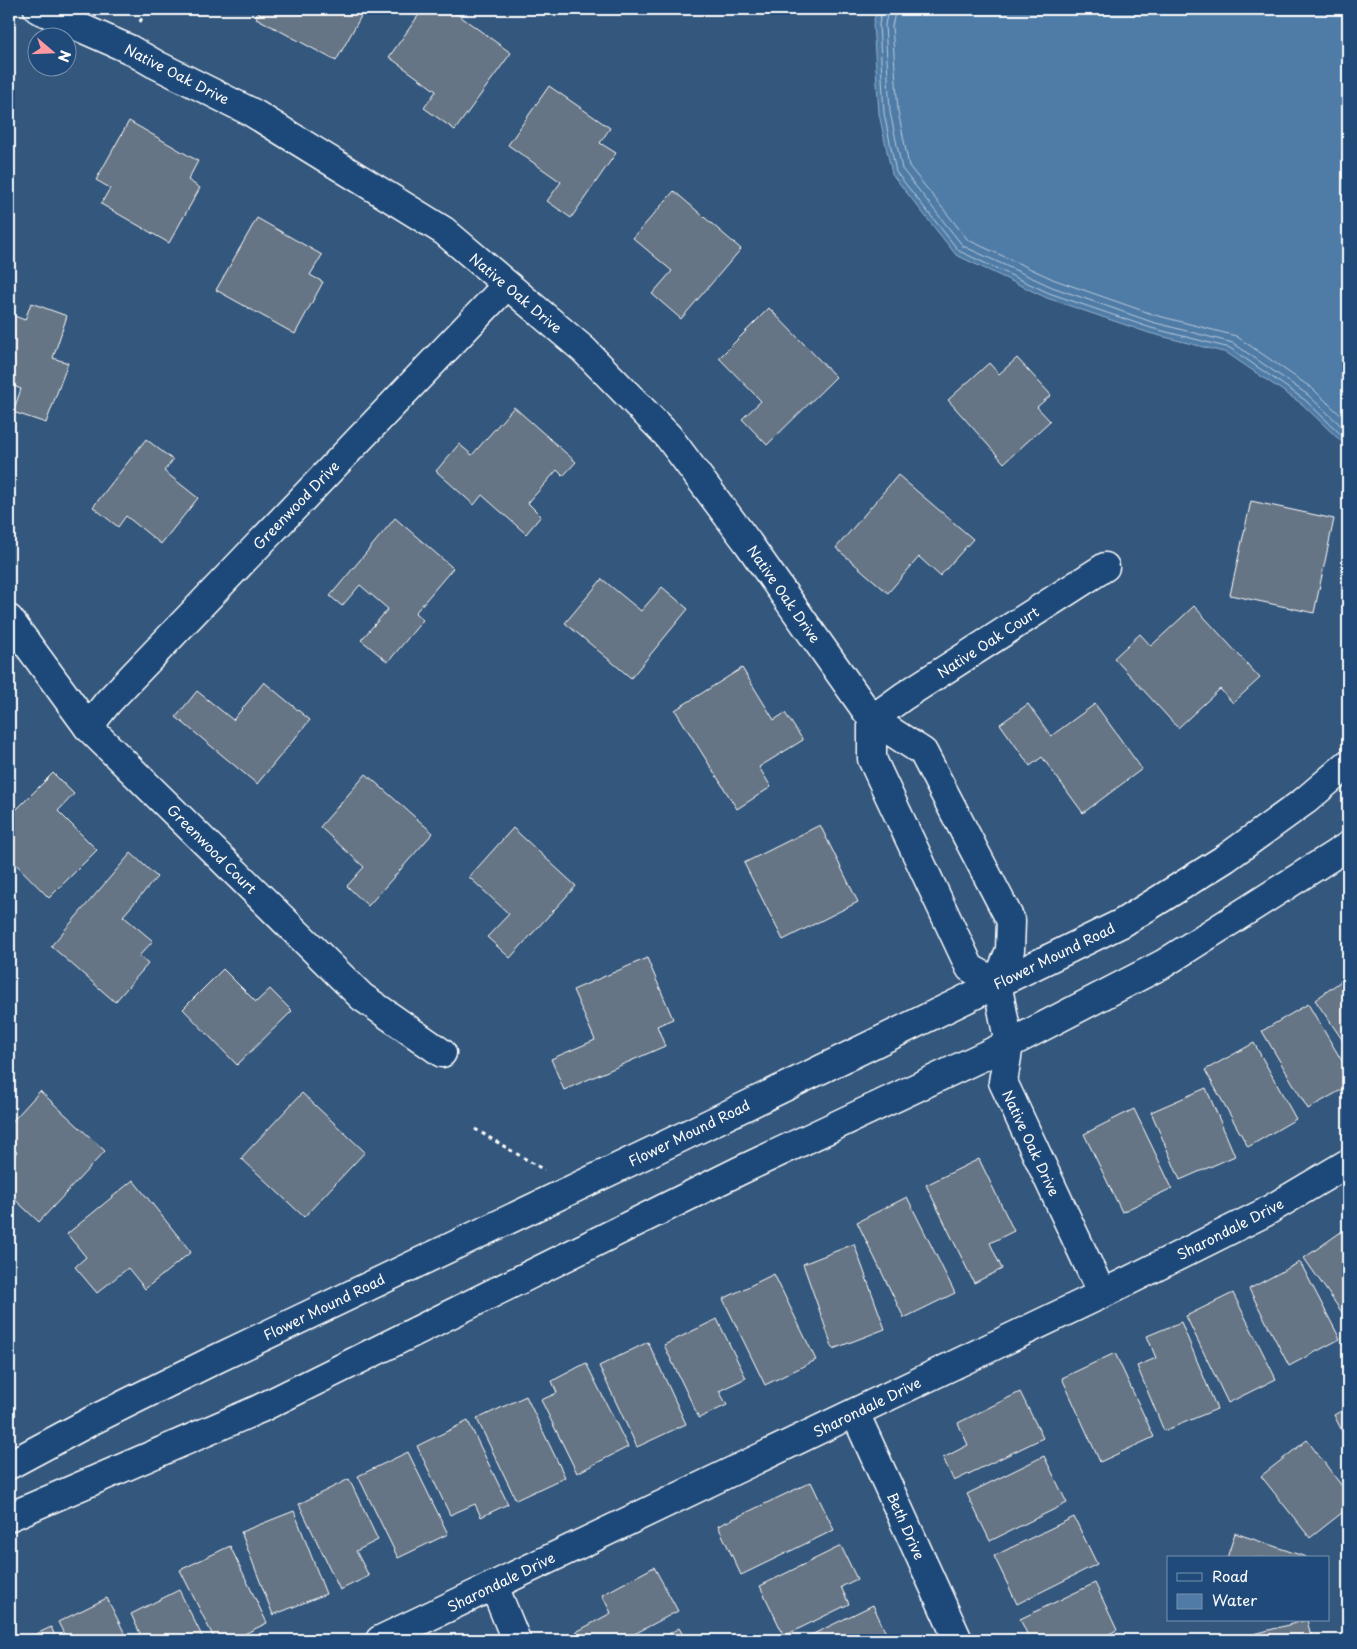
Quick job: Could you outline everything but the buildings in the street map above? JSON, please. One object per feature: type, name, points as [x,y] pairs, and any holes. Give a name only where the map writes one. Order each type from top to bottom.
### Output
[{"type":"street","name":"Native Oak Drive","points":[[38,9],[129,49],[154,64],[253,113],[444,231],[584,350],[668,436],[748,544],[872,719],[923,752],[1011,921],[1010,950],[997,984],[1009,1044],[1003,1082],[1102,1294]]},
{"type":"street","name":"Greenwood Drive","points":[[88,727],[108,702],[507,285]]},
{"type":"street","name":"Native Oak Court","points":[[872,719],[904,696],[1105,567]]},
{"type":"street","name":"Greenwood Court","points":[[9,618],[88,727],[362,997],[442,1053]]},
{"type":"street","points":[[872,719],[872,759],[970,968],[997,984]]},
{"type":"street","name":"Flower Mound Road","points":[[9,1465],[93,1420],[214,1360],[1122,923],[1226,858],[1306,800],[1348,764]]},
{"type":"street","points":[[9,1516],[259,1409],[739,1171],[1009,1044],[1163,964],[1348,846]]},
{"type":"street","name":"Sharondale Drive","points":[[380,1640],[1102,1294],[1264,1213],[1348,1163]]},
{"type":"street","name":"Beth Drive","points":[[855,1412],[958,1640]]},
{"type":"street","points":[[494,1586],[516,1640]]},
{"type":"path","points":[[475,1128],[544,1170]]},
{"type":"water","points":[[877,9],[1348,9],[1348,448],[1302,404],[1227,353],[1149,333],[1047,298],[956,255],[892,174],[879,114],[873,24]]}]
